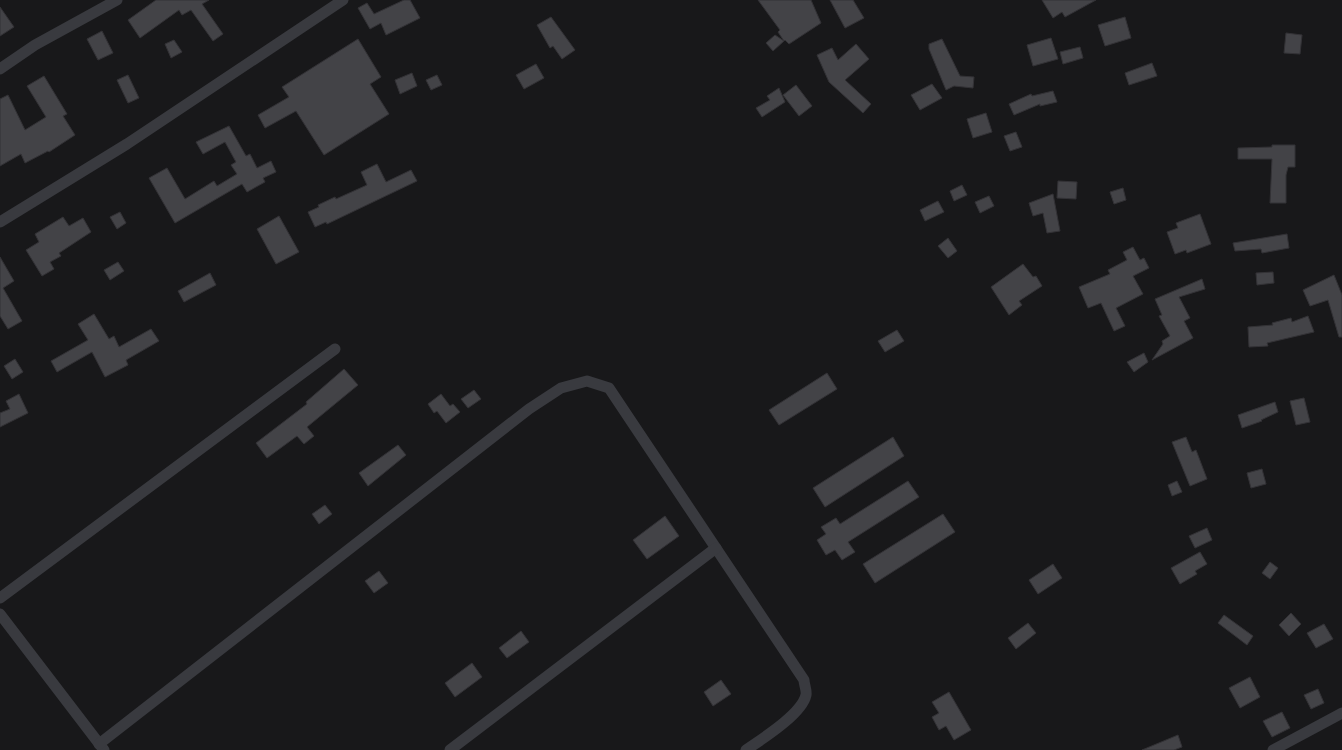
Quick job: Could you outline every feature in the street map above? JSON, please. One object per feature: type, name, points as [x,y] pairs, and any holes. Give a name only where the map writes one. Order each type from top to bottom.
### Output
[{"type":"street","points":[[0,69],[35,46],[117,0]]},
{"type":"street","points":[[0,222],[127,144],[342,0]]},
{"type":"street","points":[[0,598],[335,349]]},
{"type":"street","points":[[0,614],[101,747],[529,409],[562,388],[587,381],[609,388],[804,680],[806,695],[799,707],[780,725],[746,750]]},
{"type":"street","points":[[450,750],[716,548]]},
{"type":"street","points":[[1273,750],[1342,713]]},
{"type":"building","points":[[156,0],[209,0],[202,4],[223,34],[213,41],[191,10],[182,15],[179,10],[140,38],[128,20]]},
{"type":"building","points":[[404,0],[410,0],[420,18],[386,35],[381,23],[370,29],[358,8],[367,3],[374,14]]},
{"type":"building","points":[[758,0],[811,0],[821,23],[789,44],[784,41],[778,32],[780,30]]},
{"type":"building","points":[[830,0],[853,0],[864,18],[845,28]]},
{"type":"building","points":[[1042,0],[1096,0],[1065,17],[1062,12],[1053,18]]},
{"type":"building","points":[[0,7],[14,27],[0,36]]},
{"type":"building","points":[[551,17],[575,50],[562,59],[553,46],[550,48],[537,25]]},
{"type":"building","points":[[1125,17],[1131,38],[1105,46],[1098,25]]},
{"type":"building","points":[[102,31],[113,53],[98,60],[87,39]]},
{"type":"building","points":[[1286,33],[1302,35],[1300,54],[1284,53]]},
{"type":"building","points":[[775,35],[784,41],[773,51],[766,43]]},
{"type":"building","points":[[1051,38],[1058,59],[1033,66],[1027,45]]},
{"type":"building","points":[[358,39],[381,77],[370,84],[389,114],[324,155],[296,111],[265,128],[258,115],[289,97],[282,87]]},
{"type":"building","points":[[942,39],[960,76],[974,77],[973,88],[954,86],[946,90],[929,49],[929,44]]},
{"type":"building","points":[[174,40],[182,52],[171,58],[165,44]]},
{"type":"building","points":[[856,44],[869,59],[845,80],[871,104],[863,113],[829,82],[817,55],[832,48],[838,60]]},
{"type":"building","points":[[1080,47],[1083,58],[1063,64],[1060,52]]},
{"type":"building","points":[[1152,63],[1157,76],[1129,85],[1125,73]]},
{"type":"building","points":[[536,64],[544,78],[524,89],[516,75]]},
{"type":"building","points":[[412,73],[417,86],[400,94],[395,80]]},
{"type":"building","points":[[128,75],[139,98],[128,103],[117,80]]},
{"type":"building","points":[[437,75],[442,85],[431,90],[426,80]]},
{"type":"building","points":[[44,76],[67,114],[63,116],[75,135],[49,152],[25,163],[21,154],[0,166],[0,99],[8,95],[25,130],[46,117],[27,86]]},
{"type":"building","points":[[932,84],[942,98],[920,110],[911,95]]},
{"type":"building","points":[[796,85],[812,106],[799,116],[783,95]]},
{"type":"building","points":[[779,88],[785,102],[762,117],[756,108],[770,100],[767,96]]},
{"type":"building","points":[[1053,91],[1057,102],[1040,106],[1040,104],[1014,115],[1009,104],[1031,94],[1032,96]]},
{"type":"building","points":[[986,113],[992,132],[973,138],[967,119]]},
{"type":"building","points":[[229,126],[246,156],[250,154],[257,168],[271,161],[276,172],[263,178],[265,182],[247,192],[242,184],[175,223],[149,178],[167,168],[185,199],[214,181],[217,186],[237,174],[231,165],[236,162],[225,142],[203,154],[196,142]]},
{"type":"building","points":[[1016,132],[1022,147],[1010,151],[1004,136]]},
{"type":"building","points":[[1272,145],[1295,145],[1295,167],[1288,167],[1286,175],[1286,203],[1270,203],[1272,159],[1238,159],[1238,148],[1272,147]]},
{"type":"building","points":[[377,164],[386,182],[411,170],[417,181],[327,224],[326,222],[315,227],[308,212],[335,197],[336,199],[367,185],[361,172]]},
{"type":"building","points":[[1058,181],[1077,182],[1076,199],[1057,198]]},
{"type":"building","points":[[962,185],[967,195],[954,201],[950,191]]},
{"type":"building","points":[[1123,188],[1126,200],[1114,204],[1110,192]]},
{"type":"building","points":[[1053,194],[1060,231],[1047,233],[1043,213],[1033,216],[1029,203]]},
{"type":"building","points":[[989,196],[994,206],[980,213],[975,202]]},
{"type":"building","points":[[938,201],[944,212],[925,221],[920,210]]},
{"type":"building","points":[[120,212],[126,223],[117,229],[110,217]]},
{"type":"building","points":[[1200,214],[1211,244],[1187,253],[1186,250],[1175,254],[1167,232],[1178,228],[1176,223]]},
{"type":"building","points":[[279,216],[299,252],[276,264],[257,229]]},
{"type":"building","points":[[63,217],[69,226],[83,218],[91,232],[59,253],[61,256],[50,262],[54,269],[42,276],[26,250],[39,242],[35,234]]},
{"type":"building","points":[[1287,234],[1289,248],[1262,253],[1261,249],[1235,251],[1233,243]]},
{"type":"building","points":[[948,238],[957,251],[948,258],[938,246]]},
{"type":"building","points":[[1133,247],[1140,260],[1144,258],[1149,268],[1133,276],[1143,294],[1116,308],[1125,326],[1114,331],[1101,303],[1088,308],[1079,287],[1110,274],[1108,270],[1127,260],[1123,252]]},
{"type":"building","points":[[0,257],[14,281],[3,288],[22,321],[8,329],[0,316]]},
{"type":"building","points":[[118,262],[124,271],[110,280],[104,270]]},
{"type":"building","points":[[1023,264],[1033,277],[1036,276],[1042,286],[1019,301],[1022,305],[1009,315],[991,287]]},
{"type":"building","points":[[1273,272],[1274,283],[1257,285],[1256,273]]},
{"type":"building","points":[[210,273],[216,285],[184,302],[178,291]]},
{"type":"building","points":[[1334,275],[1342,295],[1342,337],[1339,337],[1328,300],[1310,306],[1303,290]]},
{"type":"building","points":[[1202,279],[1205,289],[1179,297],[1190,318],[1184,321],[1193,338],[1152,360],[1163,344],[1162,341],[1170,336],[1159,316],[1162,315],[1155,299]]},
{"type":"building","points":[[94,314],[109,339],[114,336],[119,347],[151,329],[159,341],[126,360],[128,365],[105,377],[92,352],[57,372],[51,361],[88,340],[78,324]]},
{"type":"building","points":[[1308,316],[1314,332],[1267,343],[1268,346],[1249,347],[1248,327],[1273,325],[1272,323],[1291,318],[1292,322]]},
{"type":"building","points":[[897,330],[904,341],[885,352],[878,341]]},
{"type":"building","points":[[1144,353],[1148,362],[1134,372],[1127,362]]},
{"type":"building","points":[[15,359],[23,372],[12,379],[4,366]]},
{"type":"building","points":[[344,369],[358,385],[307,427],[314,436],[304,444],[297,436],[267,458],[256,443],[307,404],[306,402]]},
{"type":"building","points":[[827,373],[837,389],[779,425],[769,410]]},
{"type":"building","points":[[474,390],[481,399],[468,408],[461,399]]},
{"type":"building","points":[[19,394],[28,413],[0,427],[0,413],[10,409],[6,401]]},
{"type":"building","points":[[441,394],[450,406],[453,404],[460,412],[446,423],[437,411],[434,413],[428,404]]},
{"type":"building","points":[[1304,398],[1310,422],[1296,425],[1290,401]]},
{"type":"building","points":[[1275,402],[1278,412],[1262,421],[1242,428],[1238,415]]},
{"type":"building","points":[[893,437],[904,456],[825,507],[813,488]]},
{"type":"building","points":[[1186,437],[1192,452],[1196,450],[1207,479],[1190,486],[1172,442]]},
{"type":"building","points":[[398,445],[406,455],[368,486],[359,473]]},
{"type":"building","points":[[1262,469],[1266,484],[1251,488],[1247,473]]},
{"type":"building","points":[[908,481],[919,497],[848,542],[855,552],[842,560],[835,550],[826,555],[817,540],[826,534],[821,527],[836,518],[840,524]]},
{"type":"building","points":[[1177,481],[1182,492],[1172,496],[1168,485]]},
{"type":"building","points":[[325,505],[332,514],[319,524],[312,514]]},
{"type":"building","points":[[943,514],[955,532],[875,583],[863,564]]},
{"type":"building","points":[[665,516],[679,536],[647,559],[633,540]]},
{"type":"building","points":[[1207,528],[1212,540],[1195,548],[1189,536]]},
{"type":"building","points":[[1200,552],[1207,564],[1195,571],[1197,574],[1180,584],[1171,568]]},
{"type":"building","points":[[1270,562],[1278,568],[1270,579],[1262,573]]},
{"type":"building","points":[[1053,564],[1062,578],[1038,594],[1029,580]]},
{"type":"building","points":[[379,571],[388,583],[374,593],[365,581]]},
{"type":"building","points":[[1291,613],[1301,624],[1289,636],[1279,625]]},
{"type":"building","points":[[1224,615],[1253,636],[1247,645],[1218,623]]},
{"type":"building","points":[[1028,623],[1036,633],[1016,649],[1008,638]]},
{"type":"building","points":[[1324,624],[1333,639],[1316,648],[1307,633]]},
{"type":"building","points":[[521,631],[529,642],[507,658],[499,648]]},
{"type":"building","points":[[472,663],[482,677],[455,697],[445,683]]},
{"type":"building","points":[[1250,677],[1260,697],[1240,708],[1229,688]]},
{"type":"building","points":[[721,680],[731,694],[713,706],[704,692]]},
{"type":"building","points":[[1318,689],[1324,703],[1311,709],[1304,695]]},
{"type":"building","points":[[949,692],[971,730],[954,740],[946,726],[939,730],[932,717],[939,713],[932,702]]},
{"type":"building","points":[[1282,712],[1290,728],[1272,737],[1263,721]]},
{"type":"building","points":[[1178,735],[1182,747],[1174,750],[1142,750]]}]
